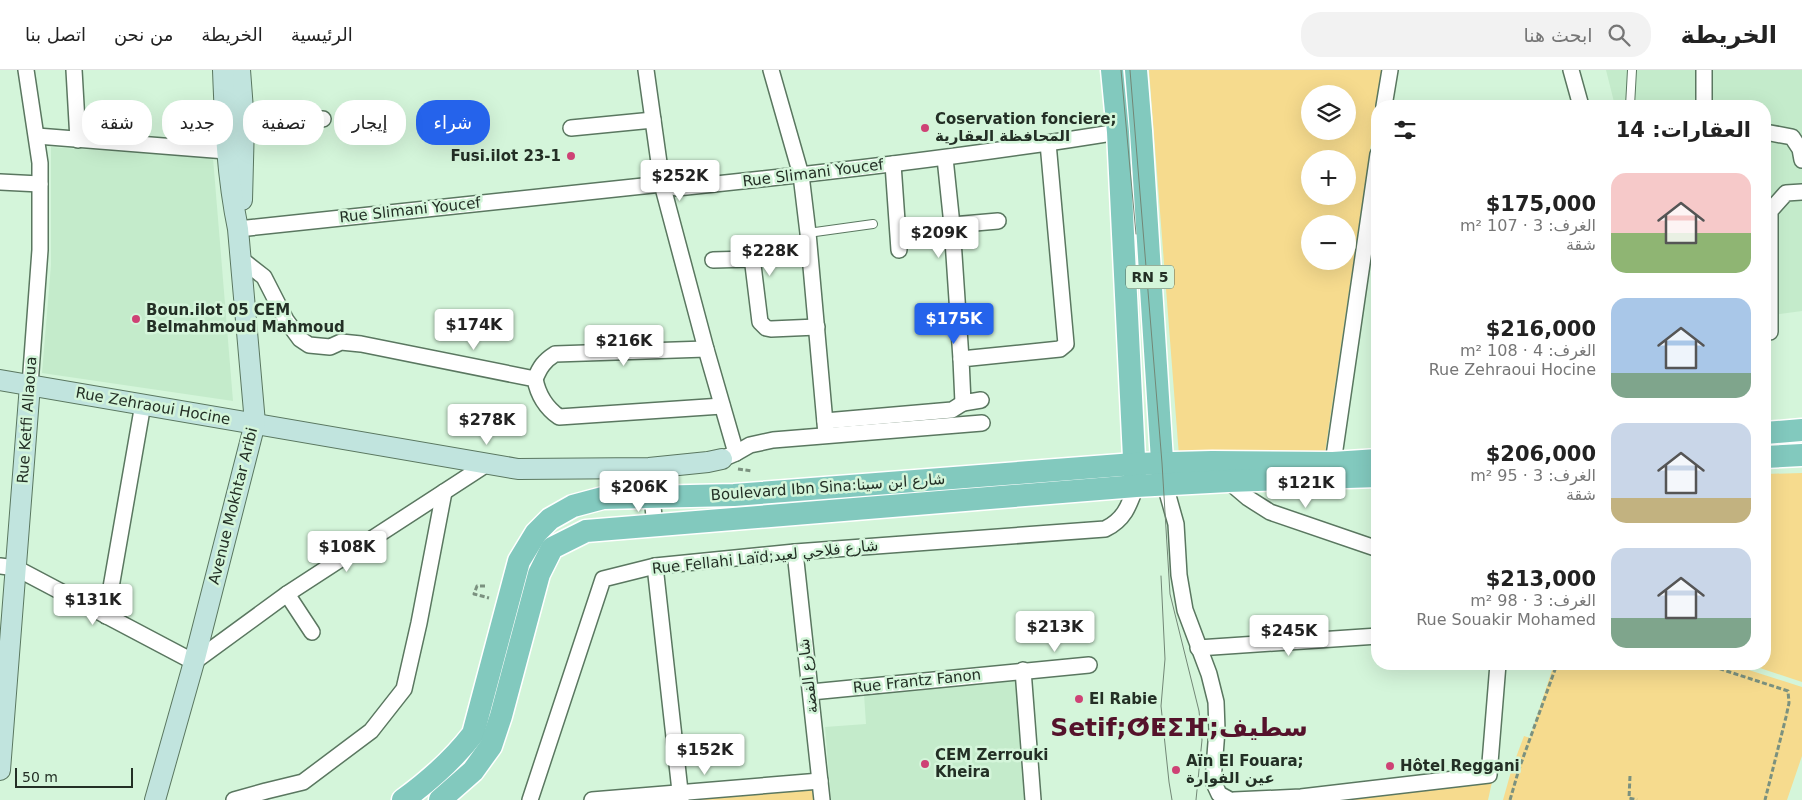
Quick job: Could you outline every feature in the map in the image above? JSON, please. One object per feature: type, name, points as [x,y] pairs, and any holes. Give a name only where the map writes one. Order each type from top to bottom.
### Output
[{"type":"main road","name":"RN 5","points":[[1112,70],[1118,132],[1136,486]]},
{"type":"main road","name":"RN 5","points":[[1136,70],[1165,485]]},
{"type":"main road","points":[[1771,433],[1802,430]]},
{"type":"main road","points":[[1771,457],[1802,455]]},
{"type":"main road","name":"Boulevard Ibn Sina:شارع ابن سينا","points":[[403,800],[440,771],[461,751],[473,734],[519,561],[536,533],[550,519],[573,506],[603,498],[734,495],[1134,464],[1212,462],[1371,475]]},
{"type":"main road","name":"Boulevard Ibn Sina:شارع ابن سينا","points":[[440,800],[473,771],[490,746],[502,716],[540,574],[552,548],[586,531],[1228,480],[1329,471],[1371,462]]},
{"type":"street","name":"Rue Ketfi Allaoua","points":[[0,770],[8,567],[30,385],[40,250],[40,163],[26,70]]},
{"type":"street","points":[[74,70],[78,140]]},
{"type":"street","name":"Avenue Mokhtar Aribi","points":[[154,800],[194,662],[255,423],[238,229],[232,200],[226,151],[223,70]]},
{"type":"street","name":"Avenue Mokhtar Aribi","points":[[240,70],[243,110]]},
{"type":"street","points":[[646,70],[662,184],[722,406],[730,460],[750,445],[825,428],[952,410],[963,403],[981,400]]},
{"type":"street","points":[[771,70],[801,175],[817,327],[825,428]]},
{"type":"street","points":[[1385,100],[1390,70]]},
{"type":"street","points":[[1571,70],[1579,100]]},
{"type":"street","points":[[1704,70],[1704,100]]},
{"type":"street","points":[[571,128],[653,120]]},
{"type":"street","name":"Rue Slimani Youcef","points":[[238,229],[662,184],[676,188],[801,175],[945,158],[1118,132]]},
{"type":"street","points":[[1771,133],[1792,137],[1800,149],[1802,160]]},
{"type":"street","points":[[37,136],[226,151]]},
{"type":"street","points":[[961,359],[1039,358],[1060,349],[1066,344],[1048,143]]},
{"type":"street","name":"Avenue Mokhtar Aribi","points":[[238,229],[243,198],[244,145]]},
{"type":"street","points":[[945,158],[952,225],[963,403]]},
{"type":"street","points":[[894,164],[899,250]]},
{"type":"street","points":[[0,182],[40,184]]},
{"type":"street","points":[[1771,210],[1786,193],[1802,192]]},
{"type":"street","points":[[952,225],[998,221]]},
{"type":"street","points":[[1329,471],[1371,234]]},
{"type":"street","points":[[241,259],[264,277],[286,320],[300,339],[309,345],[330,347],[341,342],[361,344],[535,379]]},
{"type":"street","points":[[713,260],[750,259],[753,265],[760,322],[766,328],[817,327]]},
{"type":"street","points":[[706,349],[555,354],[545,360],[539,368],[535,379],[542,399],[550,411],[559,417],[722,406]]},
{"type":"street","name":"Rue Zehraoui Hocine","points":[[0,380],[518,469],[648,468],[730,460]]},
{"type":"street","points":[[106,616],[143,404]]},
{"type":"street","points":[[825,428],[982,423]]},
{"type":"street","points":[[8,567],[194,662],[287,594],[487,464]]},
{"type":"street","points":[[648,468],[655,526]]},
{"type":"street","points":[[1228,480],[1248,498],[1270,512],[1371,547]]},
{"type":"street","points":[[1165,485],[1176,524],[1181,593],[1190,626],[1209,674],[1216,702],[1217,730],[1213,781],[1219,794],[1232,800],[1301,798],[1488,775],[1497,670]]},
{"type":"street","name":"Rue Fellahi Laïd;شارع فلاحي لعيد","points":[[530,800],[603,579],[656,566],[795,552],[1104,529],[1113,526],[1124,516],[1136,486]]},
{"type":"street","points":[[234,800],[266,790],[303,782],[371,731],[404,689],[419,623],[444,492]]},
{"type":"street","name":"شارع الفضة","points":[[795,552],[822,800]]},
{"type":"street","points":[[656,566],[680,796]]},
{"type":"street","points":[[287,594],[312,632]]},
{"type":"street","points":[[1198,648],[1371,636]]},
{"type":"street","name":"Rue Frantz Fanon","points":[[811,692],[1089,665]]},
{"type":"street","points":[[1023,670],[1034,800]]},
{"type":"street","points":[[592,800],[680,796],[820,781]]},
{"type":"lane","points":[[1630,100],[1632,70]]},
{"type":"lane","points":[[808,233],[873,224]]},
{"type":"path","points":[[730,460],[752,471]]},
{"type":"path","points":[[485,586],[477,586],[474,594],[490,598]]},
{"type":"path","points":[[1510,800],[1555,670]]},
{"type":"path","points":[[1723,670],[1788,691],[1789,704],[1765,800]]},
{"type":"path","points":[[1630,776],[1629,799],[1637,800]]},
{"type":"shaded area","points":[[1149,70],[1382,70],[1378,100],[1371,100],[1371,144],[1356,245],[1356,215],[1301,215],[1301,270],[1352,270],[1325,453],[1179,456]]},
{"type":"shaded area","points":[[1606,70],[1802,70],[1802,311],[1771,315],[1771,100],[1614,100]]},
{"type":"shaded area","name":"Boun.ilot 05 CEM Belmahmoud Mahmoud","points":[[51,147],[213,158],[233,401],[42,373],[51,265]]},
{"type":"shaded area","points":[[1802,473],[1802,682],[1766,670],[1771,670],[1771,474]]},
{"type":"shaded area","points":[[1552,670],[1749,670],[1802,687],[1802,756],[1787,800],[1503,800],[1524,736],[1530,738]]},
{"type":"shaded area","name":"CEM Zerrouki Kheira","points":[[1016,677],[1026,800],[831,800],[825,727],[866,724],[864,694],[918,691],[963,681]]},
{"type":"shaded area","points":[[1492,782],[1488,800],[1346,800]]},
{"type":"shaded area","points":[[816,785],[818,800],[695,800],[694,797]]},
{"type":"tram line","points":[[1121,70],[1136,234]]},
{"type":"tram line","points":[[1130,70],[1162,463],[1170,594],[1199,711],[1202,740],[1196,800]]},
{"type":"tram line","points":[[1161,576],[1165,659],[1161,706],[1172,800]]},
{"type":"place","name":"Coservation fonciere; المحافظة العقارية","points":[[925,128]]},
{"type":"place","name":"Fusi.ilot 23-1","points":[[571,156]]},
{"type":"place","name":"Boun.ilot 05 CEM Belmahmoud Mahmoud","points":[[136,319]]},
{"type":"place","name":"El Rabie","points":[[1079,699]]},
{"type":"place","name":"CEM Zerrouki Kheira","points":[[925,764]]},
{"type":"place","name":"Hôtel Reggani","points":[[1390,766]]},
{"type":"place","name":"Aïn El Fouara; عين الفوارة","points":[[1176,770]]},
{"type":"district","name":"Setif;ⵚⵟⵉⴼ;سطيف","points":[[1179,727]]}]
